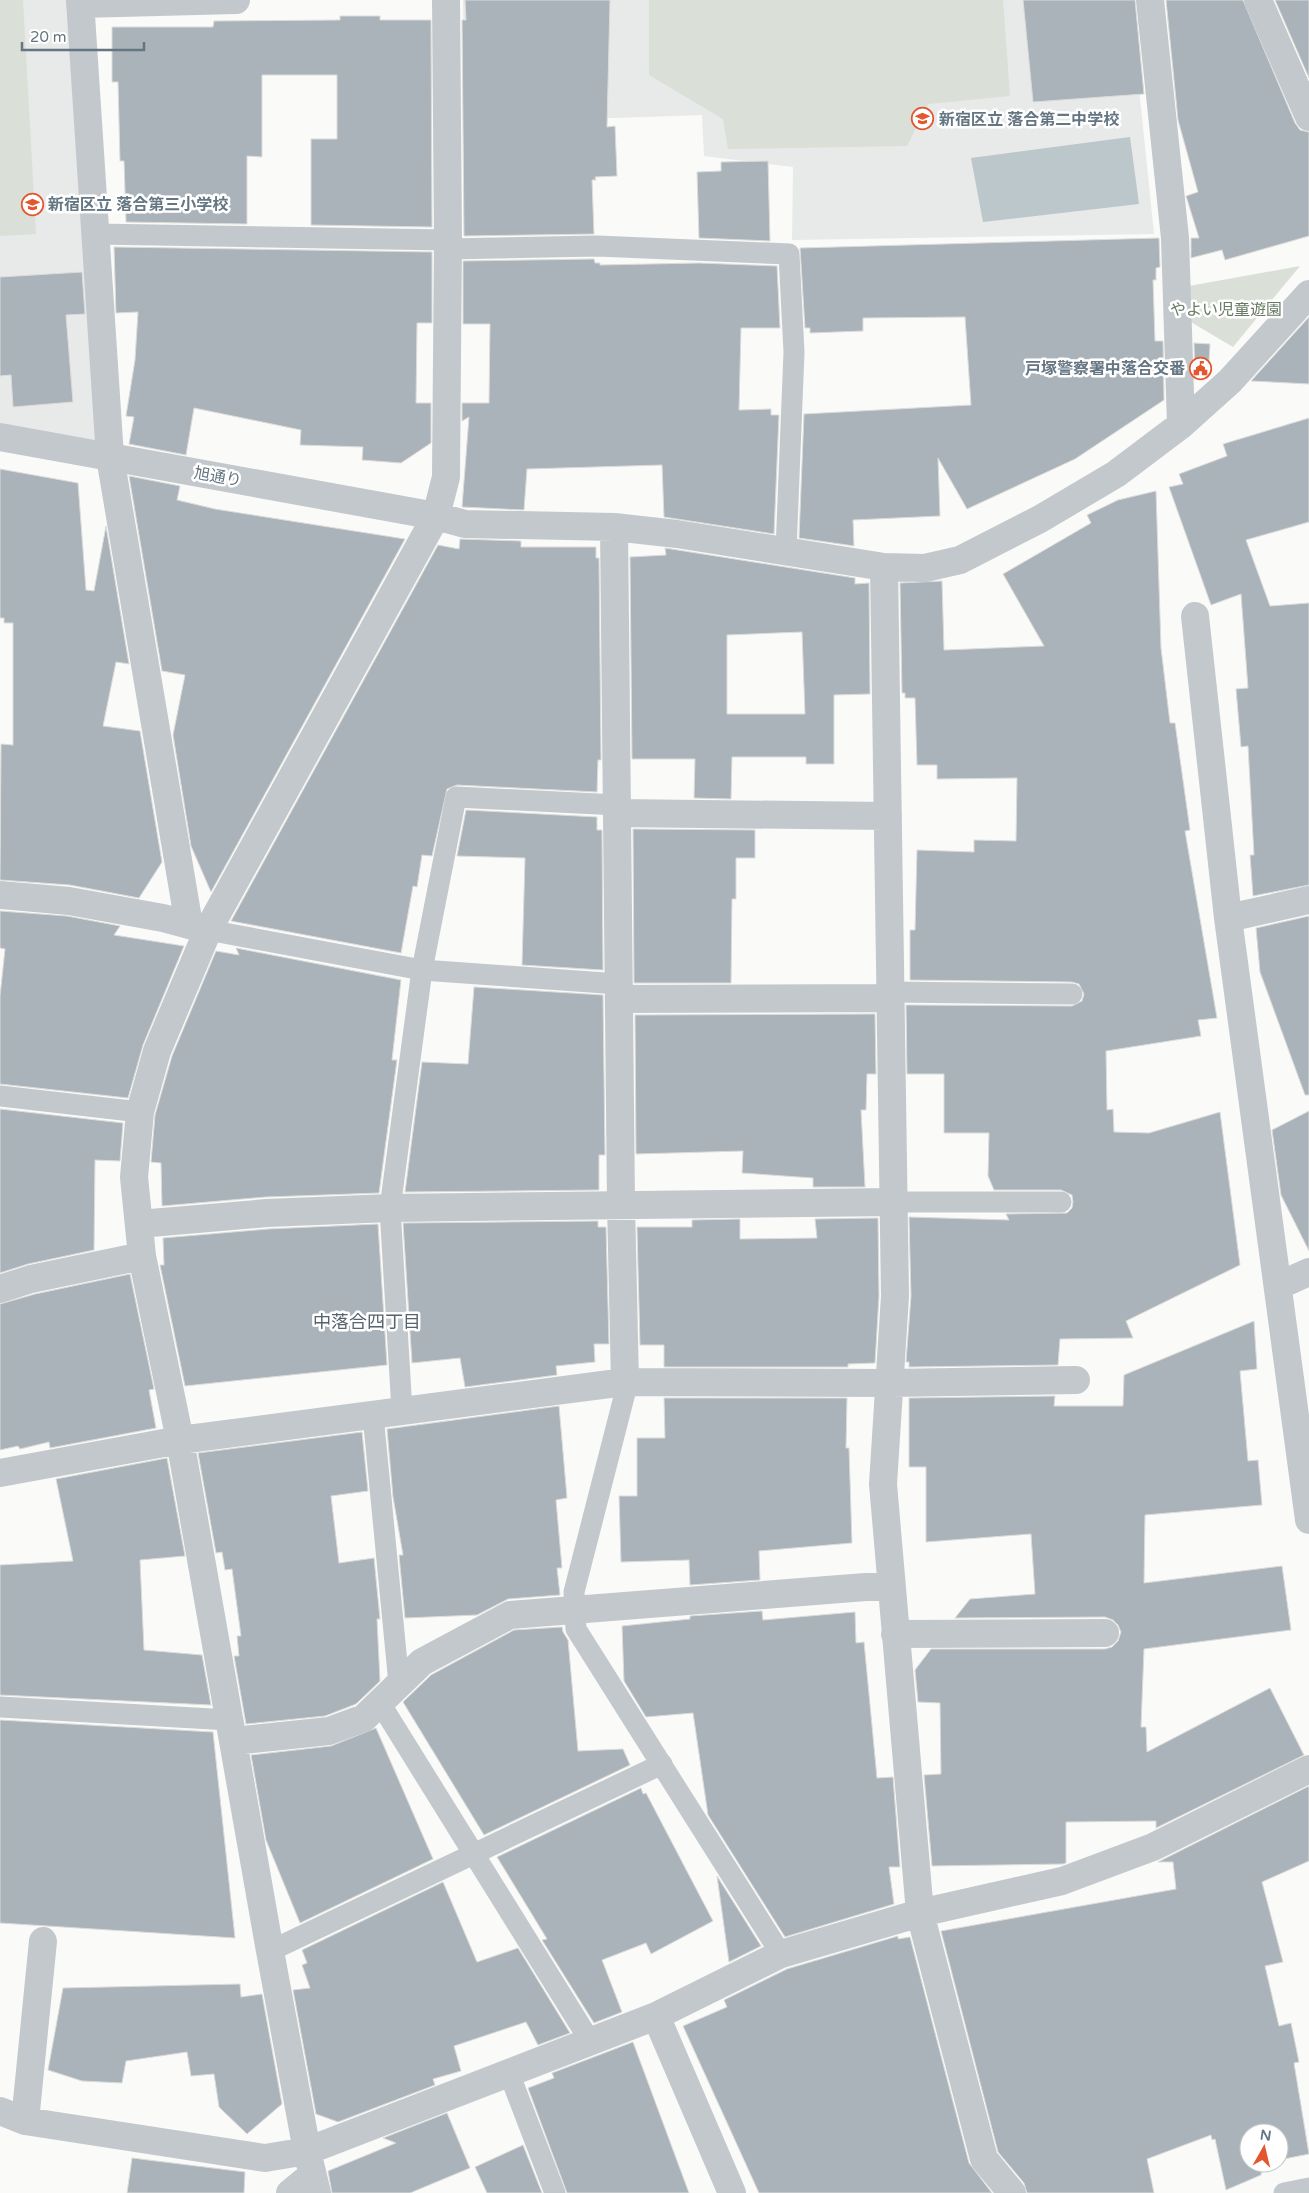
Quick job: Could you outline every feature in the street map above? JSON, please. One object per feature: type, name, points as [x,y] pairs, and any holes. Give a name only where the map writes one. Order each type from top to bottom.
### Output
[{"type":"street","points":[[199,928],[110,457],[80,2],[236,0]]},
{"type":"street","points":[[312,2173],[270,1951],[180,1440],[142,1256],[134,1177],[140,1112],[157,1051],[199,928],[436,516],[446,477],[448,244],[446,0]]},
{"type":"street","points":[[1150,0],[1176,238],[1181,425]]},
{"type":"street","points":[[1258,0],[1309,118]]},
{"type":"street","name":"旭通り","points":[[0,437],[436,516],[465,524],[614,527],[677,534],[884,567],[925,568],[960,560],[1040,519],[1116,474],[1181,425],[1230,381],[1309,294]]},
{"type":"street","points":[[614,527],[621,1204],[626,1382]]},
{"type":"street","points":[[884,567],[895,1296],[883,1484],[920,1913],[984,2159],[1012,2193]]},
{"type":"street","points":[[1194,616],[1228,918],[1309,1520]]},
{"type":"street","points":[[617,809],[888,816]]},
{"type":"street","points":[[0,895],[69,901],[163,918],[199,928]]},
{"type":"street","points":[[1228,918],[1309,900]]},
{"type":"street","points":[[619,991],[890,995]]},
{"type":"street","points":[[139,1224],[267,1213],[390,1208],[894,1202]]},
{"type":"street","points":[[0,1289],[31,1279],[142,1256]]},
{"type":"street","points":[[1278,1286],[1309,1272]]},
{"type":"street","points":[[0,1473],[180,1440],[626,1382],[889,1383],[1076,1380]]},
{"type":"street","points":[[232,1730],[329,1731],[364,1718],[422,1662],[510,1615],[891,1585]]},
{"type":"street","points":[[895,1634],[1105,1633]]},
{"type":"street","points":[[290,2193],[312,2173],[509,2073],[656,2016],[781,1954],[920,1913],[1062,1881],[1153,1847],[1309,1769]]},
{"type":"street","points":[[43,1941],[12,2116],[265,2158],[312,2173]]},
{"type":"street","points":[[656,2016],[732,2193]]},
{"type":"lane","points":[[96,234],[448,244],[597,246],[790,254],[794,352],[786,551]]},
{"type":"lane","points":[[402,1411],[390,1208],[422,970],[456,797],[617,809]]},
{"type":"lane","points":[[199,928],[422,970],[619,991]]},
{"type":"lane","points":[[890,995],[1072,994]]},
{"type":"lane","points":[[0,1096],[140,1112]]},
{"type":"lane","points":[[894,1202],[1061,1202]]},
{"type":"lane","points":[[626,1382],[626,1393],[574,1592],[576,1629],[781,1954]]},
{"type":"lane","points":[[373,1415],[399,1684]]},
{"type":"lane","points":[[380,1703],[590,2041]]},
{"type":"lane","points":[[0,1707],[232,1730]]},
{"type":"lane","points":[[270,1951],[662,1764]]},
{"type":"lane","points":[[509,2073],[555,2193]]},
{"type":"lane","points":[[1284,2193],[1309,2188]]},
{"type":"shaded area","name":"新宿区立 落合第三小学校","points":[[0,0],[80,0],[110,457],[0,437]]},
{"type":"shaded area","name":"新宿区立 落合第二中学校","points":[[463,0],[1130,0],[1154,234],[792,240],[793,167],[704,156],[702,115],[465,123]]},
{"type":"shaded area","points":[[1130,137],[1139,204],[983,222],[971,158]]},
{"type":"green space","points":[[0,0],[23,0],[36,234],[0,236]]},
{"type":"green space","points":[[649,0],[1003,0],[1010,96],[928,104],[907,146],[728,149],[723,119],[649,75]]},
{"type":"green space","name":"やよい児童遊園","points":[[1300,266],[1233,347],[1189,321],[1189,286]]},
{"type":"building","points":[[465,0],[610,0],[607,127],[615,126],[617,176],[595,177],[596,180],[592,180],[594,234],[464,236],[462,20],[466,20]]},
{"type":"building","points":[[1023,0],[1135,0],[1144,94],[1033,102]]},
{"type":"building","points":[[1166,0],[1243,0],[1295,123],[1300,130],[1309,132],[1309,236],[1225,260],[1222,250],[1191,258],[1191,238],[1199,238],[1186,196],[1198,192],[1178,120]]},
{"type":"building","points":[[1275,0],[1309,0],[1309,78]]},
{"type":"building","points":[[340,16],[380,16],[380,20],[431,20],[432,227],[311,225],[311,139],[337,139],[337,75],[262,75],[262,157],[247,156],[247,224],[126,222],[124,161],[120,161],[118,82],[112,82],[112,27],[213,27],[214,21],[340,20]]},
{"type":"building","points":[[768,161],[770,241],[699,238],[697,172],[721,171],[721,162]]},
{"type":"building","points":[[1159,238],[1160,267],[1156,268],[1156,280],[1153,280],[1155,341],[1163,341],[1164,400],[1075,459],[967,509],[938,458],[940,516],[853,520],[854,546],[799,538],[804,414],[971,405],[965,317],[863,318],[863,331],[810,333],[810,328],[805,328],[800,248]]},
{"type":"building","points":[[114,247],[432,252],[432,323],[417,323],[416,403],[431,403],[431,443],[401,463],[362,460],[363,447],[300,445],[301,430],[194,408],[186,455],[129,444],[134,417],[126,416],[135,360],[138,312],[116,313]]},
{"type":"building","points":[[594,259],[595,263],[600,263],[600,265],[699,263],[777,266],[780,328],[741,328],[739,410],[771,409],[771,415],[779,415],[774,534],[664,517],[662,465],[527,469],[524,510],[462,507],[469,417],[462,421],[462,403],[489,403],[490,324],[463,324],[463,261]]},
{"type":"building","points":[[82,272],[85,314],[66,315],[73,402],[13,407],[11,375],[0,376],[0,277]]},
{"type":"building","points":[[1309,317],[1309,384],[1251,381]]},
{"type":"building","points":[[1194,343],[1210,344],[1208,378],[1195,378]]},
{"type":"building","points":[[1309,418],[1309,522],[1246,540],[1270,606],[1309,603],[1309,885],[1253,896],[1250,855],[1254,855],[1248,746],[1241,747],[1236,689],[1248,688],[1241,594],[1211,605],[1169,487],[1183,484],[1179,474],[1227,456],[1223,444]]},
{"type":"building","points":[[0,469],[78,483],[86,590],[94,591],[106,526],[129,664],[116,662],[103,726],[140,731],[162,862],[139,898],[70,885],[0,880],[1,744],[13,745],[13,623],[4,623],[4,618],[0,618]]},
{"type":"building","points":[[129,476],[180,486],[177,500],[215,509],[405,539],[211,892],[191,846],[173,735],[185,675],[162,671]]},
{"type":"building","points":[[1156,491],[1161,648],[1170,723],[1175,723],[1190,830],[1185,831],[1217,1018],[1198,1020],[1201,1036],[1106,1051],[1107,1110],[1113,1109],[1114,1132],[1149,1133],[1220,1112],[1240,1265],[1126,1321],[1133,1338],[1060,1339],[1058,1365],[909,1367],[909,1362],[906,1362],[911,1296],[909,1217],[1009,1220],[1006,1214],[1067,1213],[1072,1208],[1073,1202],[1072,1195],[1061,1190],[994,1190],[988,1176],[989,1133],[944,1133],[944,1074],[907,1074],[906,1005],[1072,1006],[1082,1001],[1084,994],[1079,984],[1072,982],[910,980],[910,930],[915,930],[917,850],[974,852],[974,840],[1016,841],[1017,778],[937,779],[937,765],[917,765],[915,698],[905,698],[905,693],[902,693],[900,583],[942,581],[944,650],[1044,646],[1003,574],[1091,523],[1087,515],[1118,500]]},
{"type":"building","points":[[460,539],[521,541],[521,547],[596,547],[596,558],[599,558],[601,760],[598,760],[597,792],[457,785],[447,789],[432,856],[422,855],[417,887],[413,886],[401,953],[231,921],[438,545],[459,549]]},
{"type":"building","points":[[665,548],[855,578],[855,584],[869,583],[870,694],[834,695],[834,764],[806,764],[806,757],[732,757],[731,799],[694,798],[695,759],[632,759],[630,557],[666,555]],"holes":[[[802,632],[805,714],[727,714],[727,635]]]},
{"type":"building","points":[[466,810],[597,817],[597,830],[602,830],[603,970],[522,965],[525,858],[457,856]]},
{"type":"building","points":[[633,829],[755,830],[755,858],[736,858],[736,899],[732,899],[731,983],[634,983]]},
{"type":"building","points":[[0,911],[67,916],[120,926],[114,935],[184,946],[143,1045],[128,1098],[0,1084],[0,996],[5,949],[0,948]]},
{"type":"building","points":[[1309,916],[1309,1095],[1305,1095],[1260,972],[1256,928]]},
{"type":"building","points":[[236,948],[401,980],[392,1060],[397,1060],[379,1193],[266,1197],[162,1206],[161,1163],[151,1162],[155,1115],[172,1056],[216,951],[239,955]]},
{"type":"building","points":[[474,987],[603,995],[605,1155],[599,1155],[599,1190],[405,1192],[422,1062],[468,1064]]},
{"type":"building","points":[[875,1014],[876,1074],[867,1074],[866,1110],[861,1110],[865,1187],[813,1187],[813,1178],[742,1173],[743,1151],[636,1154],[635,1015]]},
{"type":"building","points":[[0,1109],[123,1123],[120,1161],[95,1160],[94,1250],[28,1264],[0,1273]]},
{"type":"building","points":[[1309,1111],[1309,1251],[1281,1195],[1272,1130]]},
{"type":"building","points":[[878,1218],[879,1296],[875,1363],[848,1364],[848,1367],[664,1367],[664,1345],[640,1345],[637,1227],[692,1227],[692,1220],[740,1219],[740,1239],[817,1238],[815,1219]]},
{"type":"building","points":[[598,1221],[598,1227],[606,1227],[609,1344],[594,1344],[595,1362],[556,1366],[557,1375],[465,1387],[460,1358],[412,1363],[403,1223]]},
{"type":"building","points":[[378,1224],[387,1365],[185,1386],[160,1265],[164,1265],[163,1238],[268,1229]]},
{"type":"building","points":[[130,1274],[154,1389],[149,1390],[156,1428],[50,1448],[49,1442],[20,1449],[18,1446],[0,1450],[0,1304],[35,1294]]},
{"type":"building","points":[[1254,1321],[1257,1369],[1240,1371],[1248,1461],[1258,1460],[1262,1505],[1145,1515],[1144,1583],[1282,1566],[1291,1630],[1144,1649],[1141,1727],[1146,1727],[1147,1752],[1270,1688],[1304,1755],[1156,1828],[1156,1821],[1066,1822],[1066,1863],[1063,1864],[932,1866],[924,1775],[941,1774],[940,1703],[918,1702],[915,1670],[931,1649],[1105,1649],[1112,1647],[1118,1641],[1121,1632],[1113,1620],[1105,1617],[955,1618],[970,1599],[1035,1594],[1031,1534],[926,1542],[926,1467],[909,1467],[909,1398],[1055,1396],[1054,1406],[1123,1406],[1124,1375]]},
{"type":"building","points":[[664,1398],[847,1398],[846,1448],[849,1448],[852,1543],[759,1551],[760,1580],[690,1585],[689,1560],[621,1562],[619,1496],[637,1496],[637,1438],[665,1438]]},
{"type":"building","points":[[559,1406],[567,1498],[556,1500],[562,1568],[557,1568],[560,1595],[508,1599],[477,1615],[405,1618],[399,1555],[403,1555],[393,1497],[387,1429]]},
{"type":"building","points":[[362,1432],[368,1491],[331,1496],[339,1563],[374,1558],[380,1619],[377,1619],[380,1681],[356,1704],[325,1716],[246,1724],[234,1656],[239,1656],[237,1636],[241,1636],[232,1569],[225,1570],[222,1552],[216,1553],[198,1453]]},
{"type":"building","points":[[167,1458],[185,1556],[140,1560],[144,1650],[202,1655],[211,1705],[0,1695],[0,1565],[73,1561],[56,1479]]},
{"type":"building","points":[[762,1611],[763,1620],[855,1612],[856,1643],[864,1642],[877,1778],[893,1777],[900,1867],[889,1867],[894,1904],[785,1937],[708,1815],[693,1713],[646,1717],[624,1681],[622,1626],[690,1619],[690,1616]]},
{"type":"building","points":[[562,1627],[568,1640],[578,1751],[623,1749],[630,1765],[484,1835],[403,1702],[431,1675],[514,1630]]},
{"type":"building","points":[[0,1720],[213,1732],[235,1938],[0,1923]]},
{"type":"building","points":[[376,1728],[433,1859],[300,1923],[266,1840],[251,1755],[331,1746]]},
{"type":"building","points":[[1309,1786],[1309,1861],[1262,1882],[1283,1962],[1265,1966],[1279,2026],[1291,2023],[1299,2062],[1294,2063],[1309,2154],[1289,2158],[1289,2123],[1239,2123],[1239,2173],[1261,2173],[1261,2175],[1226,2190],[1215,2139],[1212,2140],[1211,2135],[1147,2159],[1154,2193],[1027,2193],[1024,2183],[998,2152],[941,1931],[1176,1889],[1173,1862],[1158,1862]]},
{"type":"building","points":[[641,1788],[643,1794],[646,1793],[713,1921],[651,1954],[646,1943],[602,1960],[622,2012],[594,2023],[542,1940],[547,1939],[497,1857]]},
{"type":"building","points":[[717,1876],[761,1946],[729,1962]]},
{"type":"building","points":[[443,1882],[477,1962],[518,1948],[570,2033],[538,2045],[526,2022],[454,2046],[461,2071],[433,2079],[435,2085],[338,2122],[316,2114],[293,1990],[310,1988],[302,1965],[307,1963],[302,1950]]},
{"type":"building","points":[[898,1936],[898,1939],[910,1937],[969,2163],[992,2193],[759,2193],[683,2026],[727,2007],[724,2000],[787,1969]]},
{"type":"building","points":[[240,1984],[241,1997],[262,1994],[282,2104],[247,2134],[219,2107],[214,2074],[191,2076],[187,2052],[126,2061],[122,2083],[82,2081],[48,2070],[63,1988]]},
{"type":"building","points":[[633,2042],[689,2193],[567,2193],[528,2088],[554,2078],[552,2073]]},
{"type":"building","points":[[447,2113],[470,2168],[410,2193],[332,2193],[328,2171],[396,2143],[383,2138]]},
{"type":"building","points":[[523,2145],[542,2193],[487,2193],[475,2167]]},
{"type":"building","points":[[132,2158],[245,2172],[244,2193],[127,2193]]},
{"type":"place","name":"新宿区立 落合第二中学校","points":[[923,119]]},
{"type":"place","name":"新宿区立 落合第三小学校","points":[[32,204]]},
{"type":"place","name":"戸塚警察署中落合交番","points":[[1201,368]]},
{"type":"district","name":"中落合四丁目","points":[[367,1322]]}]
